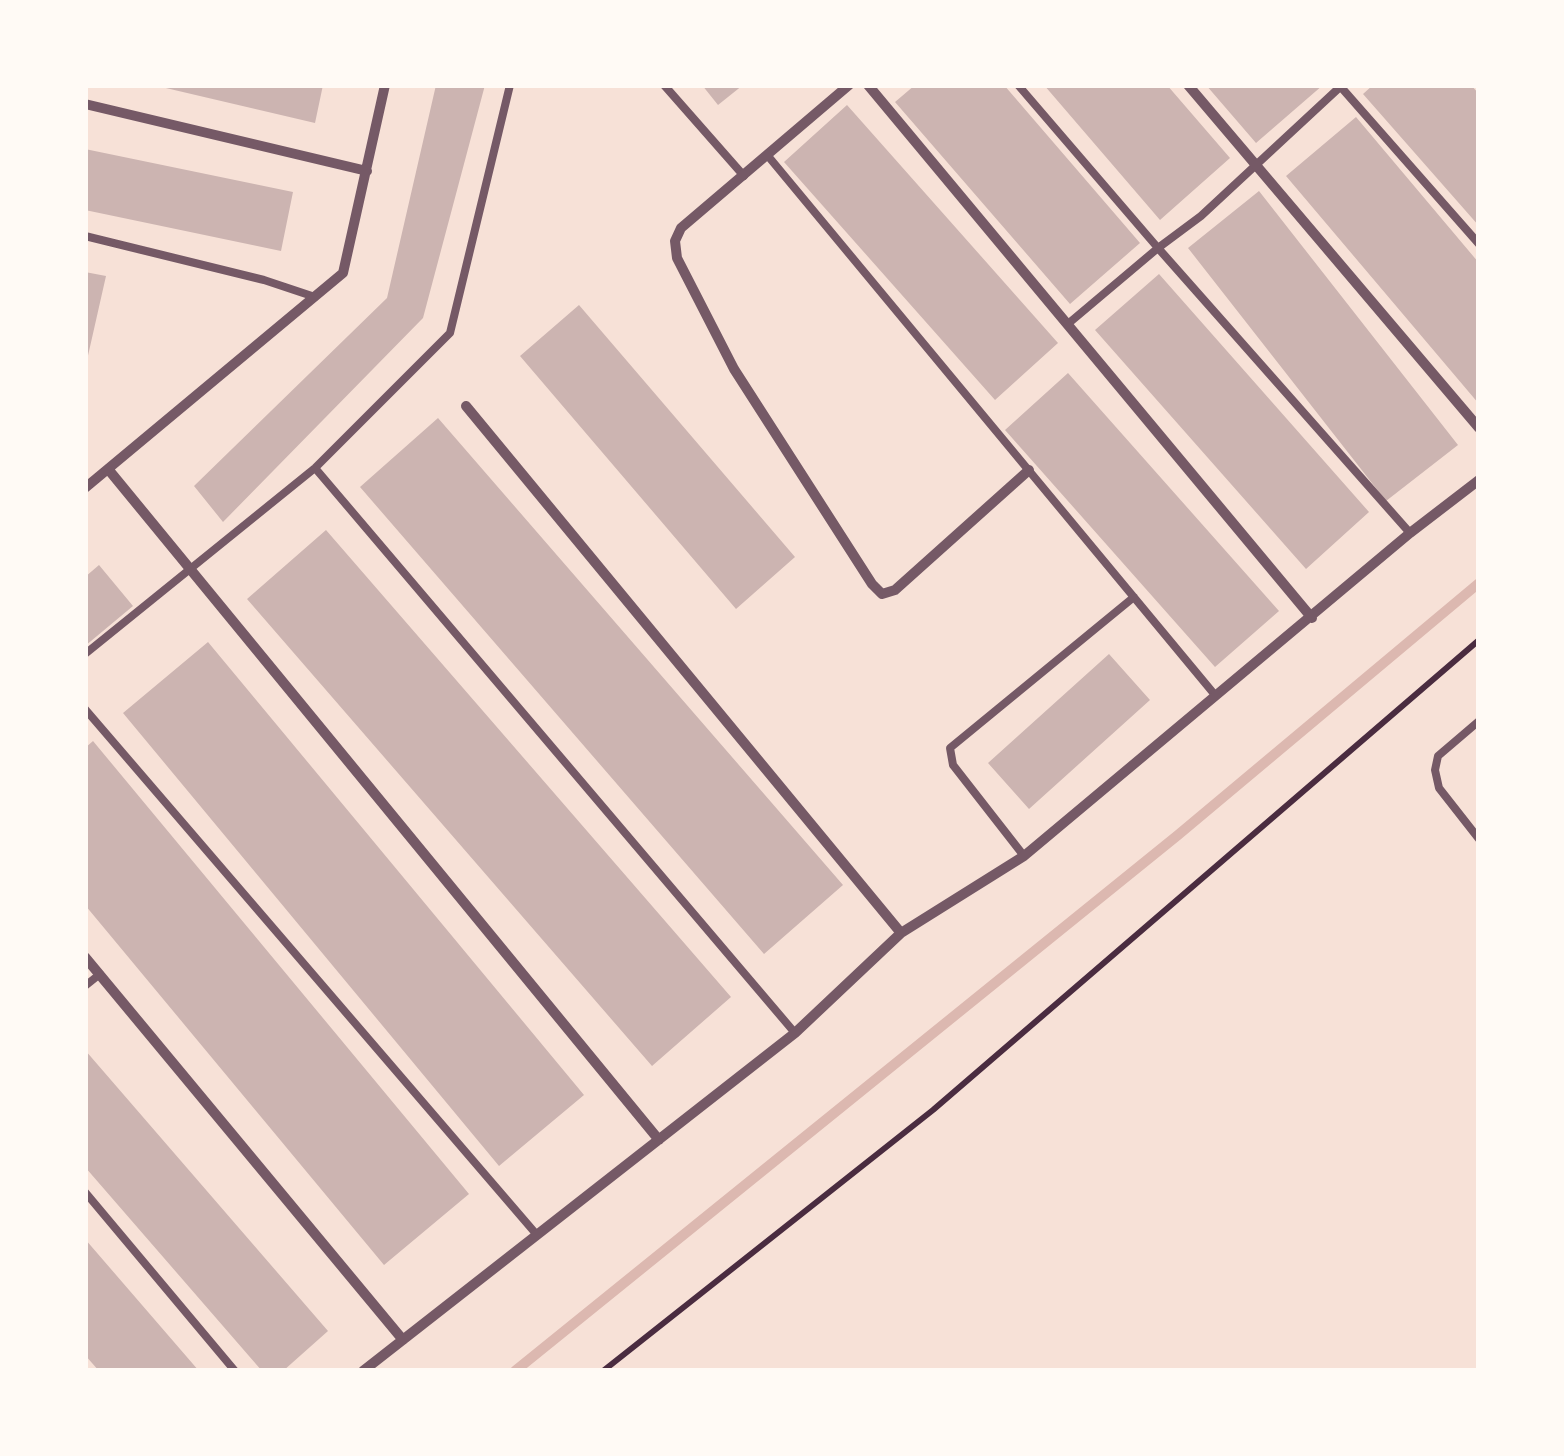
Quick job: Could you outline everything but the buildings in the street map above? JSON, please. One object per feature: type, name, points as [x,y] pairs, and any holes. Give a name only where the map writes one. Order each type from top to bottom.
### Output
[{"type":"street","points":[[85,488],[344,274],[386,85]]},
{"type":"street","points":[[849,85],[681,228],[675,242],[677,258],[734,368],[882,594],[895,590],[1029,470]]},
{"type":"street","points":[[868,85],[1312,618]]},
{"type":"street","points":[[1188,85],[1479,428]]},
{"type":"street","points":[[85,104],[367,171]]},
{"type":"street","points":[[466,406],[901,933]]},
{"type":"street","points":[[108,469],[659,1140]]},
{"type":"street","points":[[363,1371],[794,1033],[901,933],[1024,856],[1410,533],[1479,480]]},
{"type":"street","points":[[85,957],[403,1340]]},
{"type":"lane","points":[[85,654],[315,468],[450,333],[510,85]]},
{"type":"lane","points":[[664,85],[744,176]]},
{"type":"lane","points":[[1018,85],[1410,533]]},
{"type":"lane","points":[[1069,323],[1201,216],[1340,86],[1479,244]]},
{"type":"lane","points":[[768,156],[1215,695]]},
{"type":"lane","points":[[85,236],[264,280],[315,297]]},
{"type":"lane","points":[[315,468],[794,1033]]},
{"type":"lane","points":[[1024,856],[953,765],[950,748],[1134,597]]},
{"type":"lane","points":[[85,709],[537,1235]]},
{"type":"lane","points":[[1479,721],[1438,756],[1434,770],[1439,788],[1479,840]]},
{"type":"lane","points":[[85,986],[100,974]]},
{"type":"lane","points":[[85,1192],[235,1371]]},
{"type":"path","points":[[603,1371],[932,1110],[1479,640]]},
{"type":"waterway","points":[[515,1371],[1178,835],[1479,583]]}]
